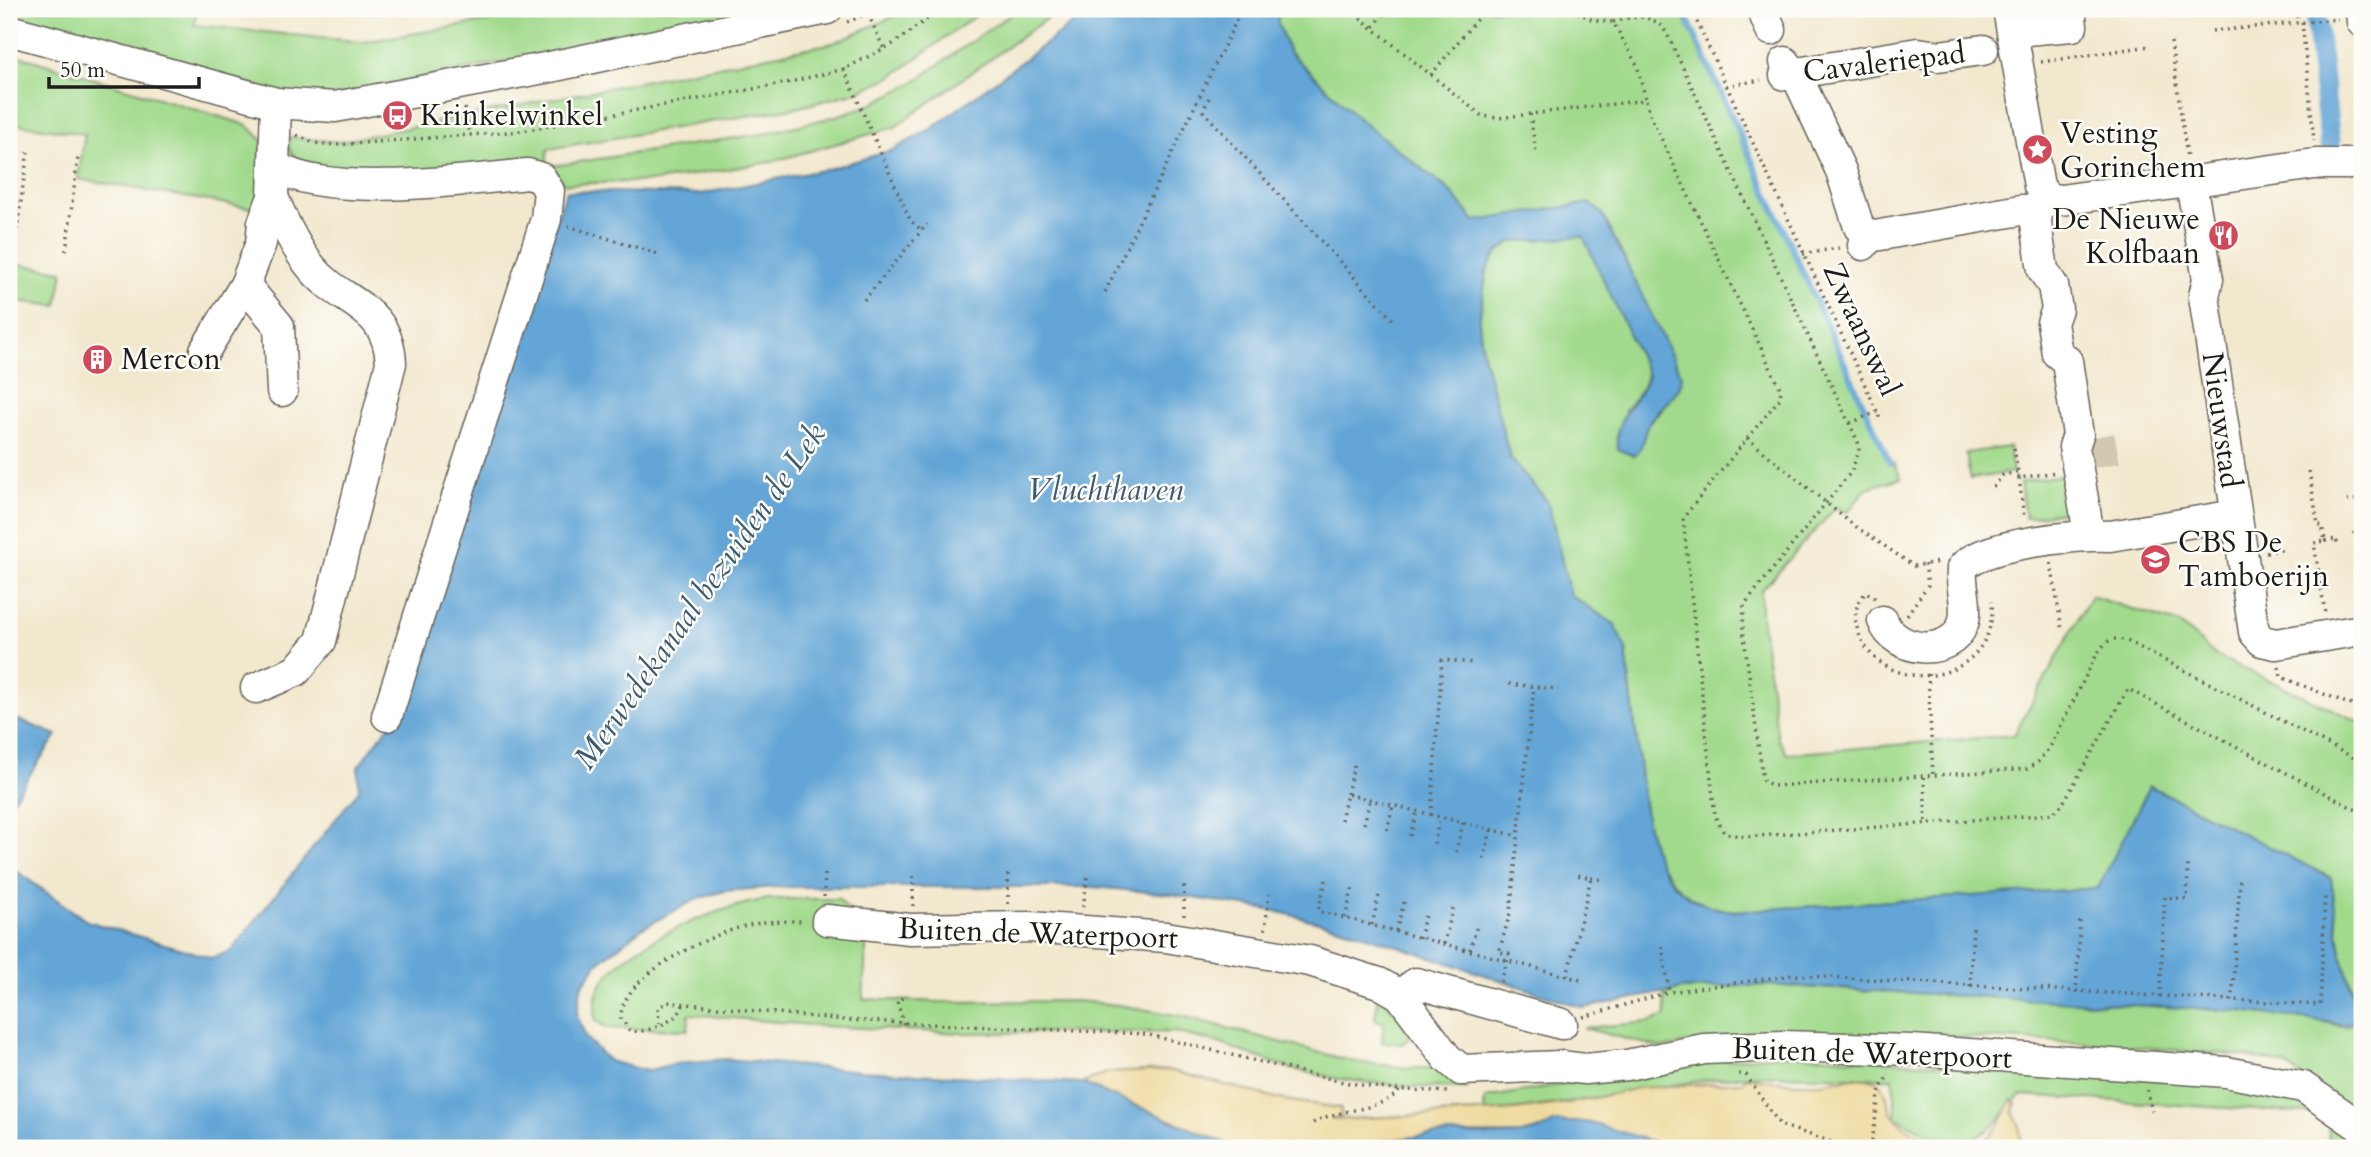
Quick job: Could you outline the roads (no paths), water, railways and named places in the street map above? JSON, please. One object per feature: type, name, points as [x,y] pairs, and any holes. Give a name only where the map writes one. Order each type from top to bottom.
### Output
[{"type":"street","points":[[9,30],[276,114],[313,107],[356,104],[827,9]]},
{"type":"street","points":[[2008,9],[1998,48],[2020,65],[2042,205],[2043,270],[2053,286],[2057,309],[2052,323],[2057,353],[2067,361],[2078,435],[2074,460],[2089,534]]},
{"type":"street","points":[[2017,9],[2019,21],[2026,30],[2036,19]]},
{"type":"street","points":[[2361,9],[2362,22]]},
{"type":"street","name":"Cavaleriepad","points":[[1998,48],[1938,55],[1918,52],[1783,72],[1841,171],[1859,227],[1858,243],[2042,205]]},
{"type":"street","points":[[205,350],[245,285],[261,243],[263,223],[274,197],[276,114]]},
{"type":"street","points":[[2042,205],[2061,200],[2315,164],[2362,164]]},
{"type":"street","points":[[275,166],[299,178],[425,185],[528,174],[541,178],[549,191],[546,219],[387,716]]},
{"type":"street","name":"Nieuwstad","points":[[2191,183],[2208,279],[2204,296],[2255,632],[2262,641],[2276,644],[2362,630]]},
{"type":"street","points":[[256,688],[296,671],[321,641],[391,363],[389,345],[381,326],[367,309],[313,270],[299,249],[274,197]]},
{"type":"street","points":[[245,285],[279,326],[282,391]]},
{"type":"street","points":[[1890,614],[1888,631],[1903,643],[1927,647],[1946,642],[1963,622],[1962,573],[1964,565],[1974,557],[2015,545],[2043,529],[2110,537],[2236,515]]},
{"type":"street","name":"Buiten de Waterpoort","points":[[826,911],[910,929],[1056,929],[1209,942],[1310,961],[1379,983],[1400,995],[1447,1058],[1461,1070],[1560,1066],[1585,1069],[1738,1045],[1899,1049],[2226,1072],[2275,1079],[2303,1087],[2362,1128]]},
{"type":"street","points":[[1400,995],[1416,983],[1567,1023]]},
{"type":"water","points":[[289,9],[393,9],[373,12]]},
{"type":"water","name":"Vluchthaven","points":[[1092,9],[1278,9],[1278,24],[1289,52],[1359,119],[1449,190],[1475,221],[1589,203],[1602,213],[1682,377],[1672,397],[1651,420],[1638,452],[1634,456],[1618,449],[1618,428],[1648,375],[1583,236],[1511,242],[1497,253],[1487,269],[1479,321],[1482,350],[1510,458],[1548,502],[1570,595],[1614,624],[1626,649],[1650,836],[1669,878],[1685,894],[1707,905],[1735,911],[2098,888],[2150,786],[2331,878],[2341,954],[2358,1010],[2350,1025],[2240,1011],[1766,985],[1681,989],[1584,1008],[1346,929],[1275,911],[1170,894],[1093,887],[776,887],[725,891],[697,899],[642,928],[598,963],[581,987],[577,1015],[586,1038],[609,1061],[647,1071],[677,1063],[727,1059],[862,1071],[1082,1083],[1237,1148],[9,1148],[9,866],[87,921],[212,958],[231,951],[359,790],[358,767],[403,707],[566,191],[700,194],[828,169],[893,150],[931,129]]},
{"type":"water","points":[[16,719],[57,735],[9,805],[9,738]]},
{"type":"water","points":[[1555,1122],[1587,1122],[1676,1148],[1354,1148],[1389,1140],[1426,1136],[1518,1134],[1544,1128]]},
{"type":"waterway","points":[[1683,9],[1890,463]]},
{"type":"waterway","points":[[2315,9],[2330,142]]},
{"type":"tunnel","points":[[2091,453],[2117,448]]},
{"type":"place","name":"Krinkelwinkel","points":[[397,115]]},
{"type":"place","name":"Vesting Gorinchem","points":[[2037,150]]},
{"type":"place","name":"De Nieuwe Kolfbaan","points":[[2223,236]]},
{"type":"place","name":"Mercon","points":[[98,359]]},
{"type":"place","name":"CBS De Tamboerijn","points":[[2155,559]]},
{"type":"water label","name":"Merwedekanaal bezuiden de Lek","points":[[699,596]]}]
